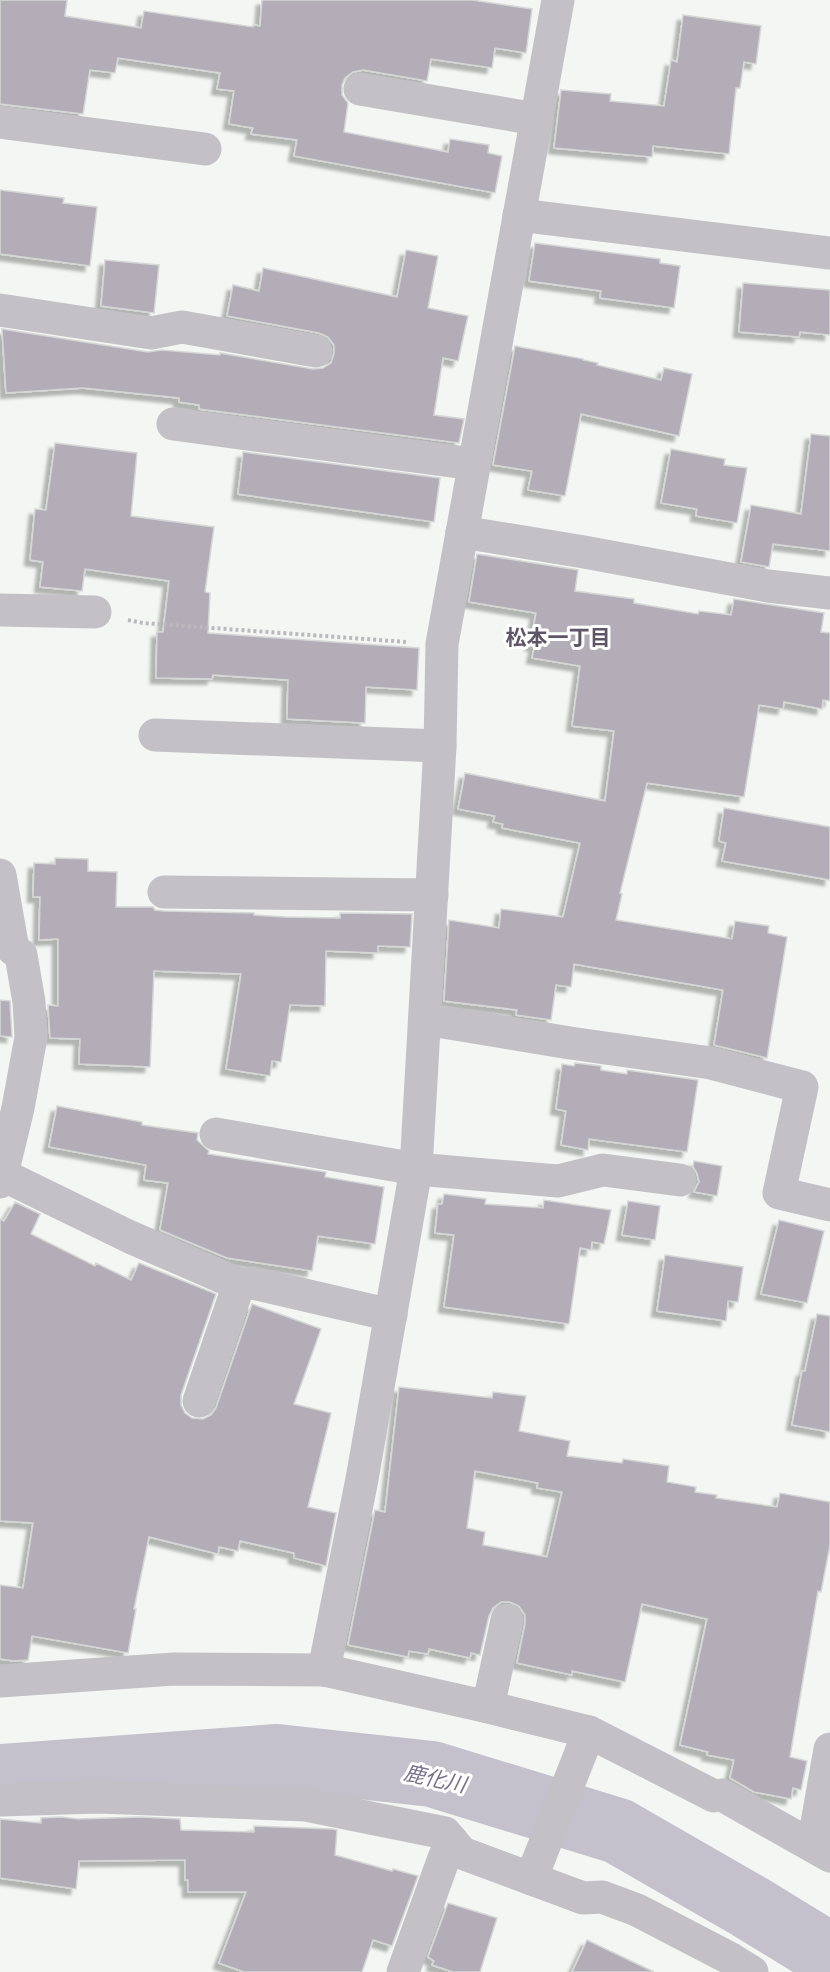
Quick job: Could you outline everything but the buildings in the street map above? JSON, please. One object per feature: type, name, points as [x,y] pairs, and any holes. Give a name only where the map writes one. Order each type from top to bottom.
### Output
[{"type":"street","points":[[324,1670],[362,1479],[417,1169],[440,746],[442,644],[558,0]]},
{"type":"street","points":[[360,89],[536,119]]},
{"type":"street","points":[[0,122],[205,149]]},
{"type":"street","points":[[519,215],[830,253]]},
{"type":"street","points":[[0,310],[151,333],[182,327],[316,351]]},
{"type":"street","points":[[172,424],[474,464]]},
{"type":"street","points":[[462,532],[768,586],[830,593]]},
{"type":"street","points":[[0,610],[95,612]]},
{"type":"street","points":[[155,735],[440,746]]},
{"type":"street","points":[[0,874],[13,949],[21,955],[29,1002],[31,1037],[2,1179],[241,1285],[253,1283],[391,1315]]},
{"type":"street","points":[[164,892],[432,895]]},
{"type":"street","points":[[425,1019],[711,1063],[802,1087],[779,1193],[830,1205]]},
{"type":"street","points":[[216,1134],[417,1169],[558,1180],[603,1170],[680,1180]]},
{"type":"street","points":[[199,1401],[236,1293],[241,1285]]},
{"type":"street","points":[[488,1707],[507,1620]]},
{"type":"street","points":[[0,1681],[174,1669],[324,1670],[589,1732],[714,1796],[722,1795],[822,1851],[830,1749]]},
{"type":"street","points":[[531,1879],[589,1732]]},
{"type":"street","points":[[0,1800],[99,1797],[306,1805],[445,1833],[462,1853],[583,1898],[602,1897],[637,1910],[752,1972]]},
{"type":"street","points":[[403,1972],[444,1858],[452,1842]]},
{"type":"path","points":[[95,612],[142,623],[442,644]]},
{"type":"waterway","name":"鹿化川","points":[[0,1777],[277,1757],[432,1774],[618,1831],[830,1956]]},
{"type":"district","name":"松本一丁目","points":[[558,638]]}]
